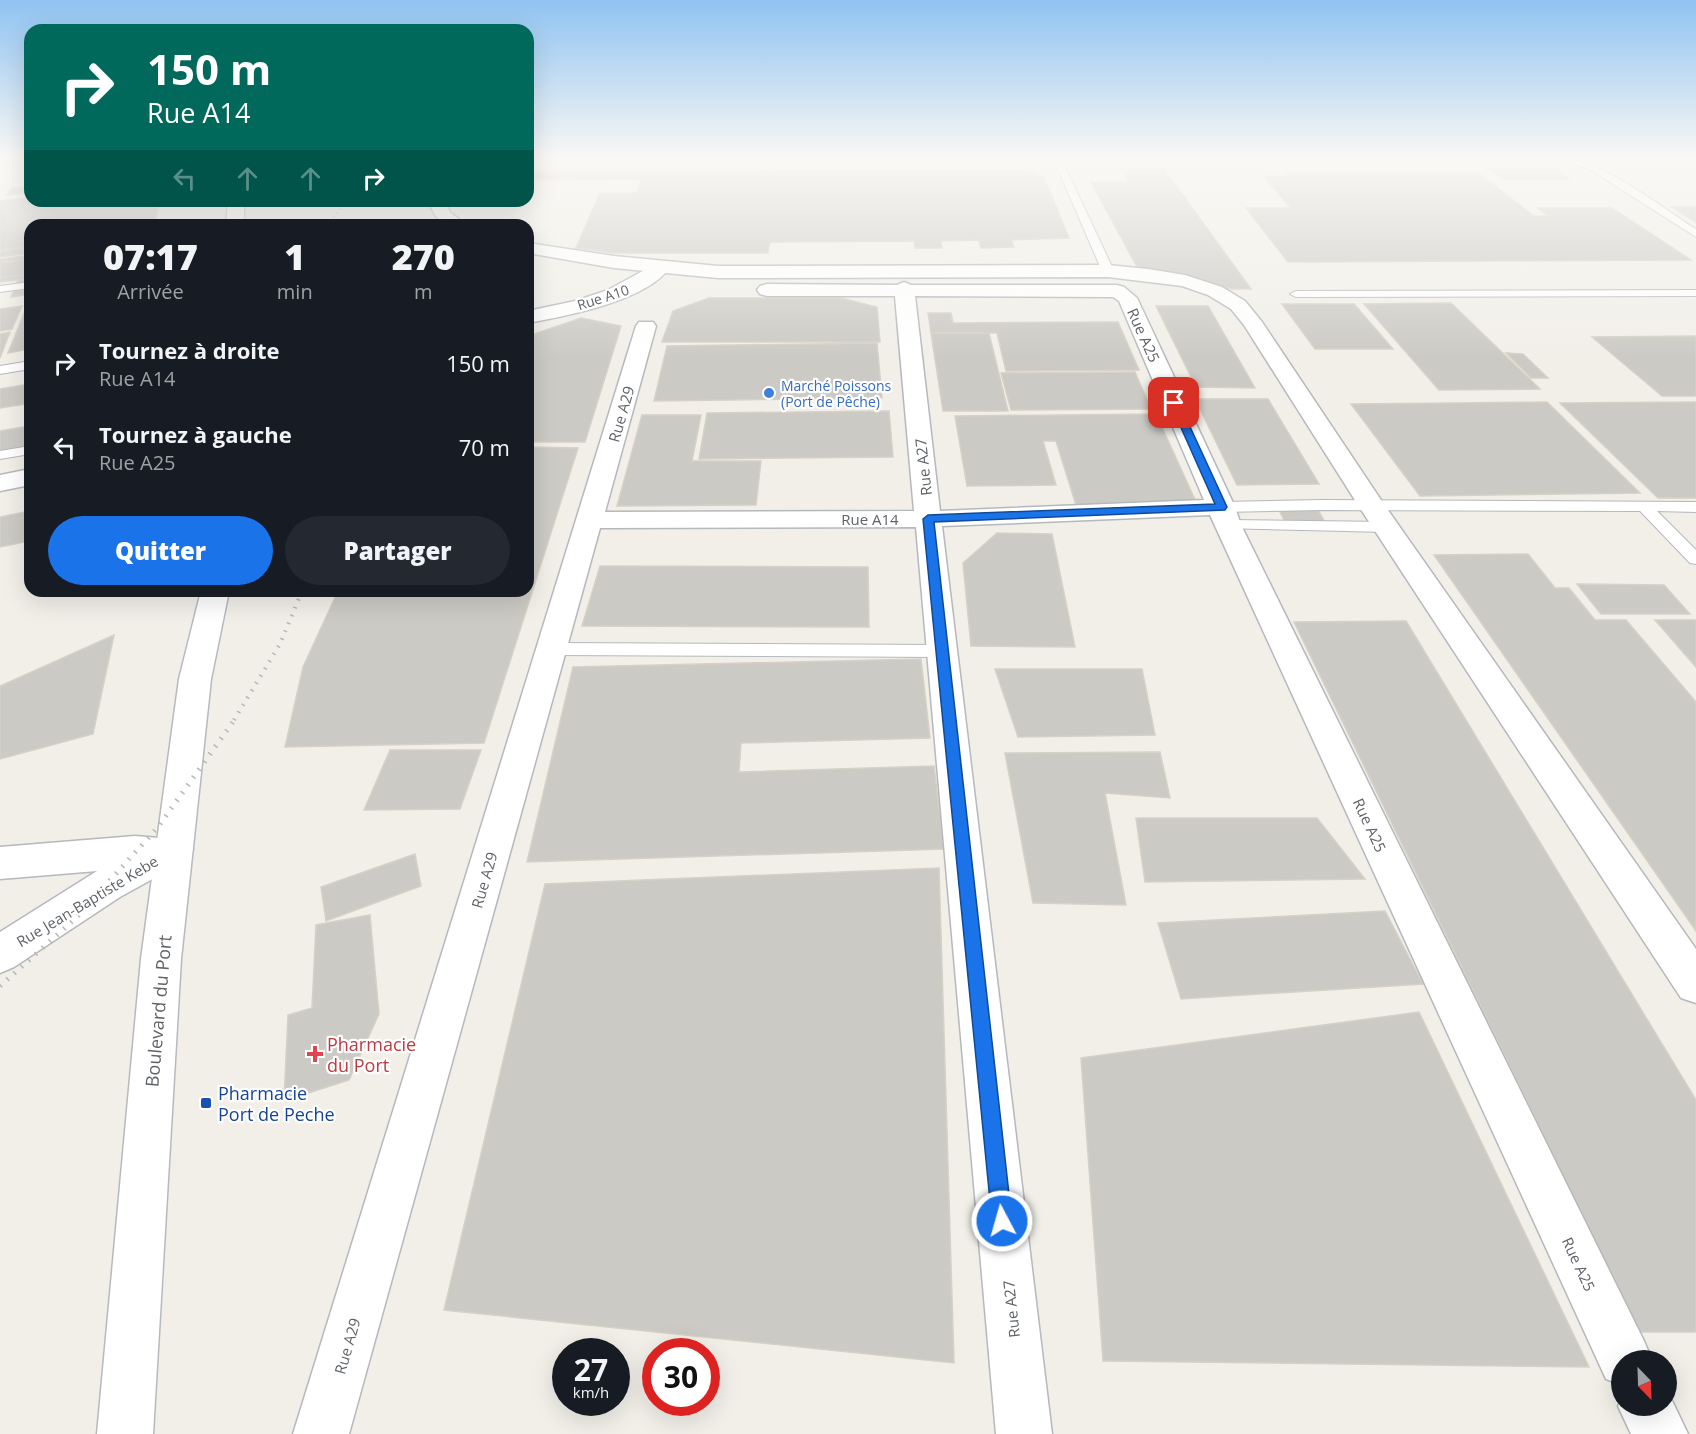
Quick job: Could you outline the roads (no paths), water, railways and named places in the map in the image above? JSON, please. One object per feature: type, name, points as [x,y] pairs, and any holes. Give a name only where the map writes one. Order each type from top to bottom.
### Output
[{"type":"street","points":[[534,249],[661,267],[718,272],[1185,281],[1215,291],[1238,304],[1371,505],[1696,984]]},
{"type":"street","name":"Rue A10","points":[[534,316],[620,293],[638,285],[661,267]]},
{"type":"street","points":[[767,290],[1113,281]]},
{"type":"street","name":"Rue A25","points":[[1113,281],[1127,298],[1225,516],[1620,1350]]},
{"type":"street","name":"Rue A27","points":[[904,288],[1024,1434]]},
{"type":"street","name":"Rue A29","points":[[321,1434],[551,649],[591,520],[646,326]]},
{"type":"street","points":[[0,483],[24,478]]},
{"type":"street","name":"Rue A14","points":[[591,520],[1225,516]]},
{"type":"street","name":"Boulevard du Port","points":[[126,1434],[169,852],[195,679],[214,597]]},
{"type":"street","points":[[0,863],[135,852],[169,852]]},
{"type":"street","name":"Rue Jean-Baptiste Kebe","points":[[0,954],[106,885],[169,852]]},
{"type":"street","points":[[1651,1416],[1660,1434]]},
{"type":"lane","points":[[1087,225],[1113,281]]},
{"type":"lane","points":[[1682,225],[1696,234]]},
{"type":"lane","points":[[0,289],[24,286]]},
{"type":"lane","points":[[1296,294],[1696,293]]},
{"type":"lane","points":[[0,370],[24,366]]},
{"type":"lane","points":[[0,455],[24,451]]},
{"type":"lane","points":[[1225,516],[1371,505],[1696,507]]},
{"type":"lane","points":[[1644,507],[1696,559]]},
{"type":"lane","points":[[1225,516],[1387,527]]},
{"type":"lane","points":[[551,649],[942,651]]},
{"type":"railway","points":[[234,720],[280,644],[300,597]]},
{"type":"railway","points":[[0,986],[76,918],[158,827],[235,719]]},
{"type":"place","name":"Marché Poissons (Port de Pêche)","points":[[769,393]]},
{"type":"place","name":"Pharmacie du Port","points":[[315,1054]]},
{"type":"place","name":"Pharmacie Port de Peche","points":[[206,1103]]}]
